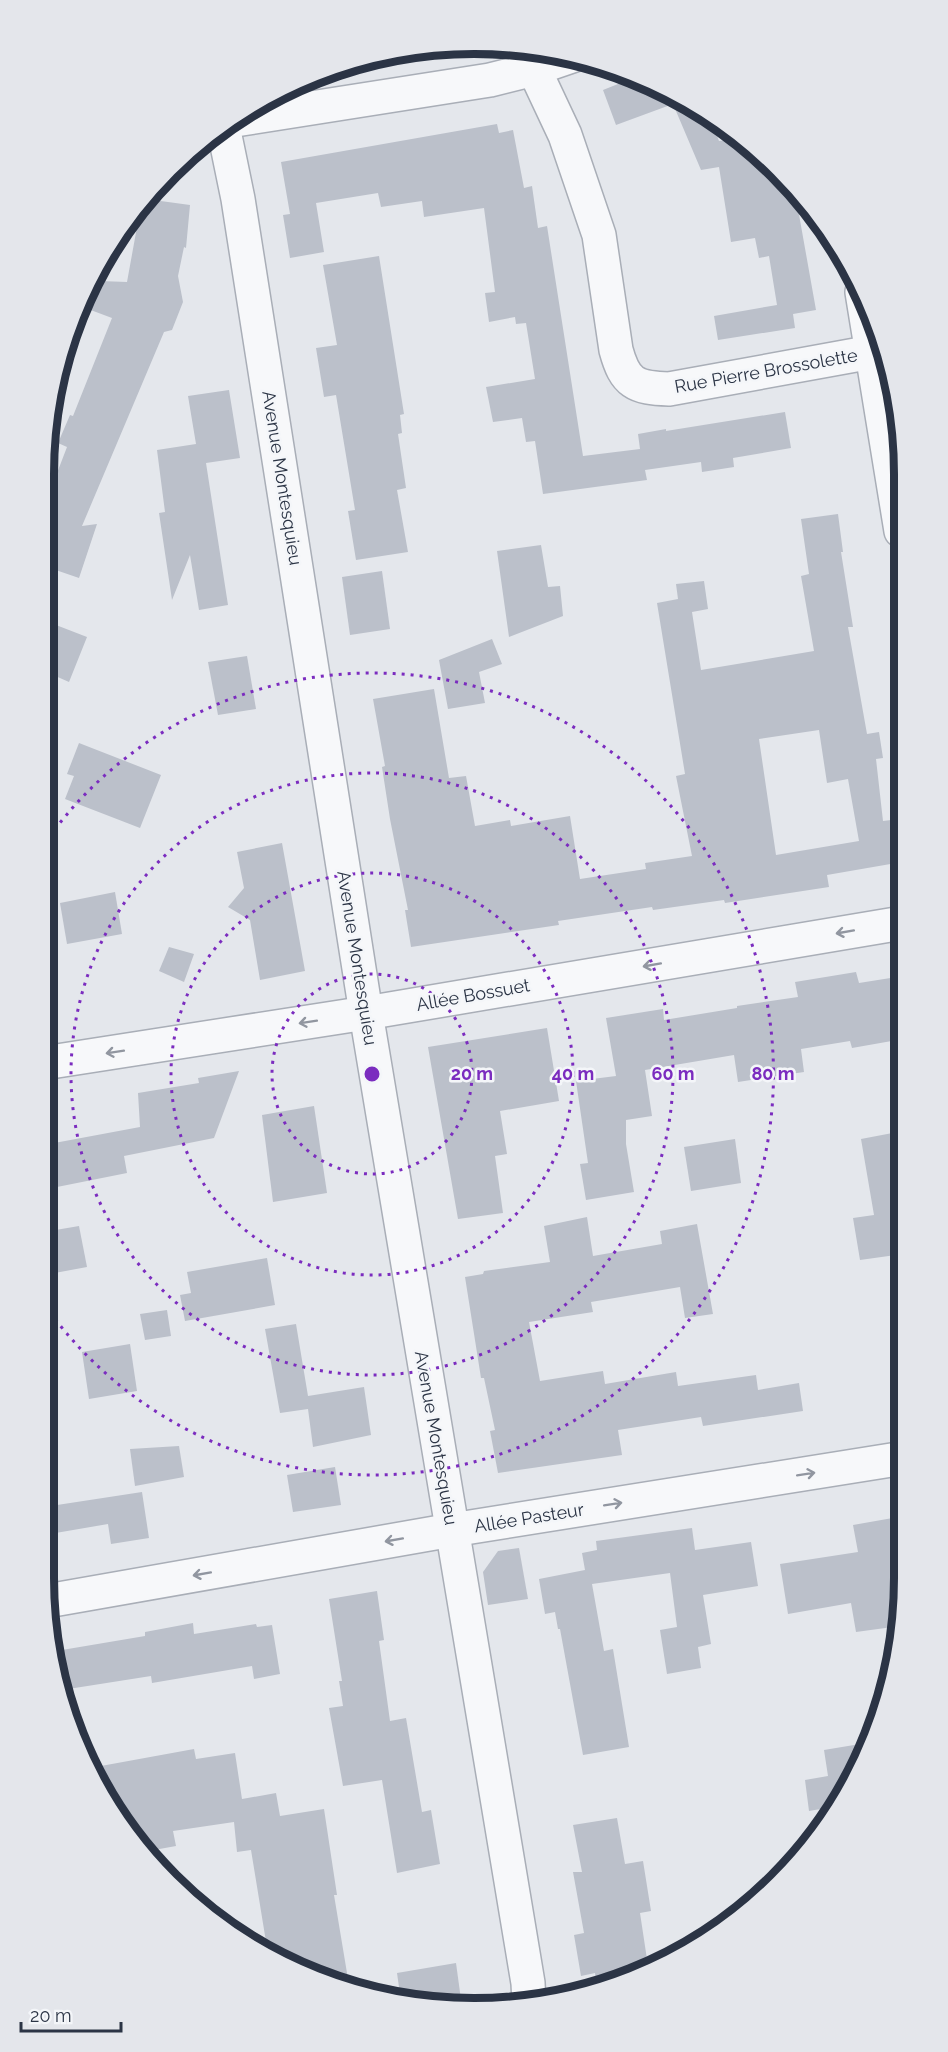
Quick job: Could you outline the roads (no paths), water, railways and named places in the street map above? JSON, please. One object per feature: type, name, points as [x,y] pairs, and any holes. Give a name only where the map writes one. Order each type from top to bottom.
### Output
[{"type":"street","points":[[253,117],[490,80],[555,62]]},
{"type":"street","name":"Rue Pierre Brossolette","points":[[534,69],[566,135],[599,235],[616,350],[621,369],[629,379],[641,386],[669,389],[872,352]]},
{"type":"street","name":"Avenue Montesquieu","points":[[225,136],[238,200],[366,1013],[529,1994]]},
{"type":"street","points":[[868,329],[894,488]]},
{"type":"street","name":"Allée Bossuet","points":[[54,1061],[366,1013],[894,923]]},
{"type":"street","name":"Allée Pasteur","points":[[55,1599],[452,1530],[894,1460]]}]
